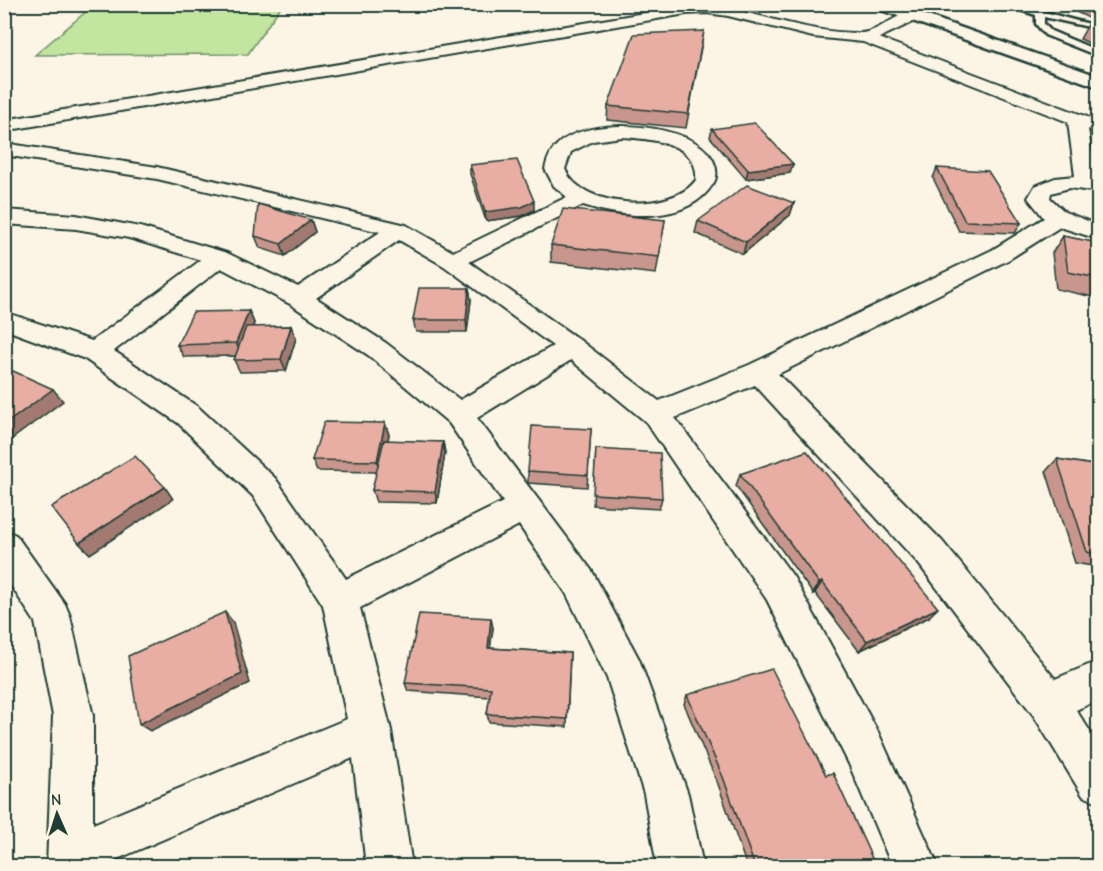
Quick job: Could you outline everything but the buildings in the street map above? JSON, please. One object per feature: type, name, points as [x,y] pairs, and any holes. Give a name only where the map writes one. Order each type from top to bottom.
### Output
[{"type":"main road","points":[[878,4],[1098,81]]},
{"type":"street","points":[[4,126],[686,10],[707,9],[813,33],[866,38],[1098,128]]},
{"type":"street","points":[[866,38],[912,17]]},
{"type":"street","points":[[1077,119],[1092,185],[1067,182],[1051,184],[1042,190],[1039,198],[1045,208],[1059,218],[1098,232]]},
{"type":"street","points":[[452,261],[581,198],[609,206],[631,208],[672,204],[694,194],[706,180],[706,165],[695,151],[650,133],[622,131],[595,134],[573,142],[559,154],[555,169],[562,184],[581,198]]},
{"type":"street","points":[[4,149],[157,173],[398,230],[452,261],[572,347],[656,414],[780,588],[864,749],[915,867]]},
{"type":"street","points":[[4,217],[76,222],[132,232],[219,258],[299,298],[377,349],[459,415],[579,582],[625,673],[666,795],[680,867]]},
{"type":"street","points":[[656,414],[759,372],[1000,255],[1059,218]]},
{"type":"street","points":[[299,298],[398,230]]},
{"type":"street","points":[[95,352],[219,258]]},
{"type":"street","points":[[4,320],[95,352],[188,415],[264,487],[340,600],[370,730],[389,867]]},
{"type":"street","points":[[459,415],[572,347]]},
{"type":"street","points":[[759,372],[930,552],[1048,702],[1098,781]]},
{"type":"street","points":[[340,600],[523,507]]},
{"type":"street","points":[[5,546],[52,616],[71,704],[73,716],[71,861],[370,730]]},
{"type":"street","points":[[1048,702],[1098,680]]},
{"type":"lane","points":[[1003,4],[1081,25],[1098,27]]},
{"type":"lane","points":[[1040,15],[1040,24],[1048,33],[1098,54]]},
{"type":"green space","points":[[95,4],[282,5],[248,54],[35,55]]}]
